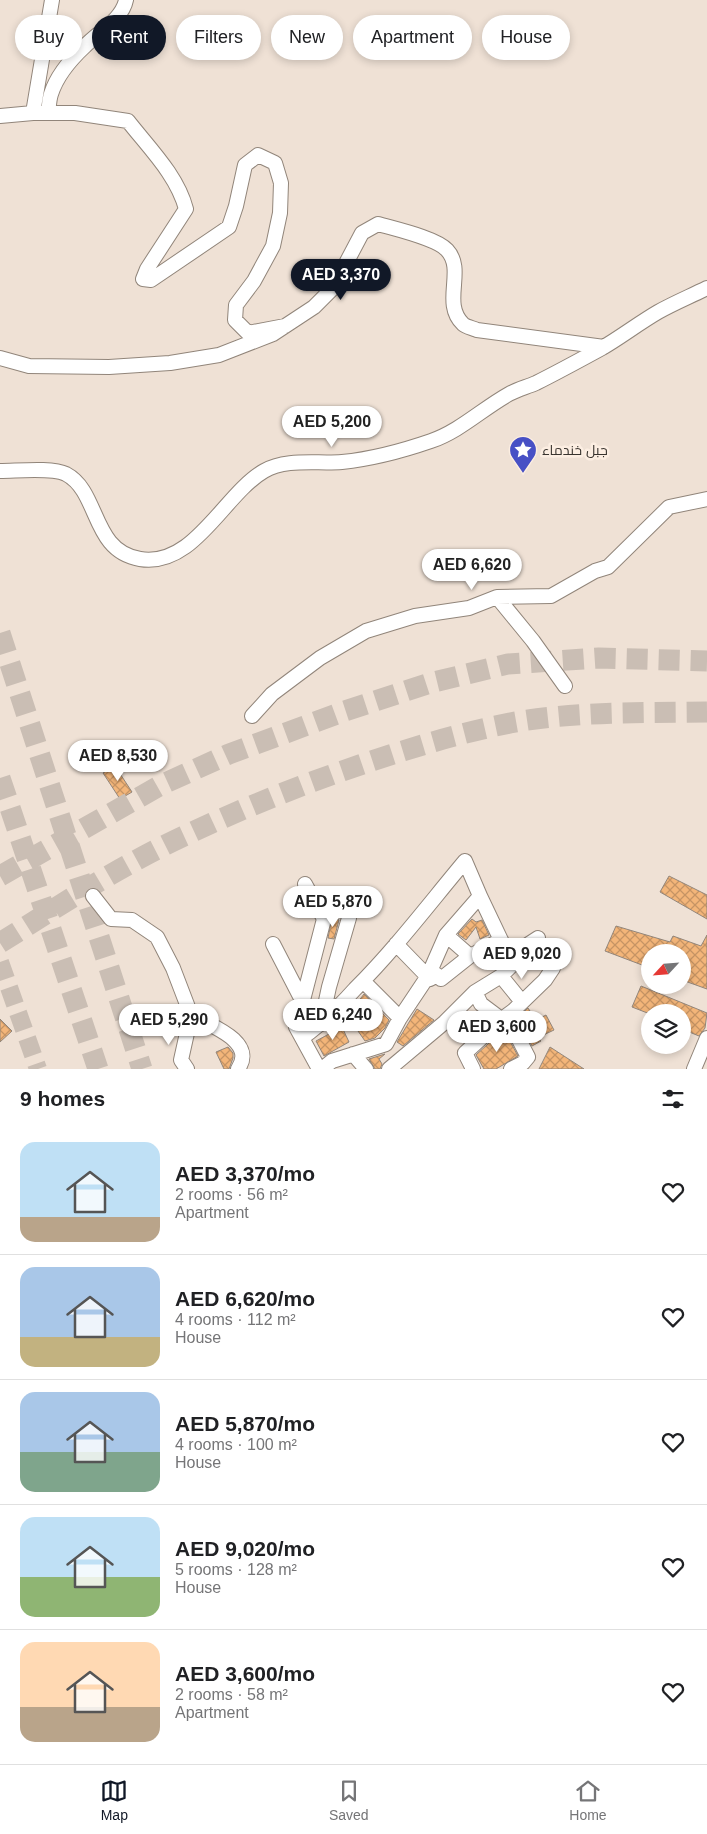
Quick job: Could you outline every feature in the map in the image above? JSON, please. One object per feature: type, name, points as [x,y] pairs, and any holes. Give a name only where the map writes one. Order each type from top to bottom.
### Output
[{"type":"street","points":[[33,113],[52,0]]},
{"type":"street","points":[[48,113],[51,94],[64,69],[85,45],[109,25],[124,9],[126,0]]},
{"type":"street","points":[[0,116],[33,113],[75,113],[128,121],[167,170],[183,196],[186,209],[147,269],[143,279],[151,280],[229,228],[245,165],[258,155],[275,163],[281,183],[280,213],[274,246],[254,281],[236,305],[234,320],[248,333],[285,326]]},
{"type":"street","points":[[0,358],[29,366],[109,367],[170,363],[219,354],[273,334],[314,307],[333,288],[362,233],[378,224],[436,242],[448,250],[454,264],[453,302],[456,314],[464,324],[477,330],[604,347]]},
{"type":"street","points":[[0,471],[43,470],[66,474],[78,484],[108,541],[124,553],[140,559],[159,558],[182,549],[200,536],[230,501],[265,470],[289,464],[362,460],[432,441],[450,433],[509,394],[604,347],[658,312],[707,288]]},
{"type":"street","points":[[252,716],[272,694],[320,658],[366,631],[415,616],[470,608],[497,597],[551,596],[595,571],[608,567],[669,508],[707,499]]},
{"type":"street","points":[[497,597],[533,641],[565,686]]},
{"type":"street","points":[[302,1038],[321,1025],[363,981],[465,861],[513,964],[501,976],[474,992],[445,1022],[389,1069]]},
{"type":"street","points":[[305,884],[324,919],[296,1027],[321,1069],[332,1061],[386,1044],[400,1018],[428,976],[446,935],[480,896]]},
{"type":"street","points":[[94,896],[111,919],[132,920],[157,937],[173,968],[192,1015],[181,1060],[183,1068]]},
{"type":"street","points":[[321,1025],[329,987],[349,918]]},
{"type":"street","points":[[446,935],[470,956]]},
{"type":"street","points":[[509,957],[538,938]]},
{"type":"street","points":[[396,944],[430,979],[437,975],[441,979],[470,956],[501,940]]},
{"type":"street","points":[[273,944],[303,1002]]},
{"type":"street","points":[[474,1069],[465,1053],[522,1002],[553,968]]},
{"type":"street","points":[[501,976],[522,1002]]},
{"type":"street","points":[[363,981],[400,1018]]},
{"type":"street","points":[[474,992],[481,1004],[513,1028],[528,1057],[523,1063],[511,1069]]},
{"type":"street","points":[[192,1015],[220,1028],[233,1039],[242,1053],[242,1062],[238,1069]]},
{"type":"street","points":[[694,1069],[707,1038]]},
{"type":"street","points":[[352,1054],[366,1069]]},
{"type":"building","points":[[115,766],[132,792],[120,799],[103,773]]},
{"type":"building","points":[[669,876],[707,895],[707,919],[660,892]]},
{"type":"building","points":[[332,918],[339,920],[334,939],[328,938]]},
{"type":"building","points":[[472,919],[476,922],[482,920],[489,935],[480,939],[476,927],[466,940],[458,934]]},
{"type":"building","points":[[616,926],[670,942],[673,936],[701,946],[707,935],[707,989],[691,983],[691,944],[641,944],[641,965],[605,951]]},
{"type":"building","points":[[641,986],[641,994],[661,994],[685,1004],[641,1004],[641,1010],[632,1007]]},
{"type":"building","points":[[364,994],[389,1020],[385,1028],[375,1038],[365,1041],[348,1015]]},
{"type":"building","points":[[691,1006],[707,1013],[705,1028],[699,1036],[691,1033]]},
{"type":"building","points":[[528,1008],[536,1020],[546,1015],[554,1030],[537,1038],[541,1041],[532,1046],[521,1024],[516,1019]]},
{"type":"building","points":[[417,1009],[434,1020],[403,1046],[397,1042]]},
{"type":"building","points":[[0,1019],[12,1031],[0,1042]]},
{"type":"building","points":[[342,1027],[349,1042],[324,1056],[316,1041]]},
{"type":"building","points":[[502,1031],[506,1034],[518,1056],[496,1069],[484,1069],[476,1055]]},
{"type":"building","points":[[228,1047],[233,1053],[233,1058],[229,1069],[224,1069],[216,1052]]},
{"type":"building","points":[[550,1047],[584,1069],[539,1069]]},
{"type":"building","points":[[385,1054],[379,1059],[382,1064],[380,1069],[375,1069],[369,1059]]},
{"type":"tunnel","points":[[0,633],[142,1069]]},
{"type":"tunnel","points":[[0,876],[161,785],[229,754],[345,711],[430,683],[508,664],[599,658],[707,661]]},
{"type":"tunnel","points":[[0,943],[113,873],[184,836],[287,792],[393,754],[465,733],[534,719],[608,713],[707,712]]},
{"type":"tunnel","points":[[0,778],[98,1069]]},
{"type":"tunnel","points":[[0,962],[38,1069]]},
{"type":"place","name":"جبل خندماء","points":[[523,474]]}]
